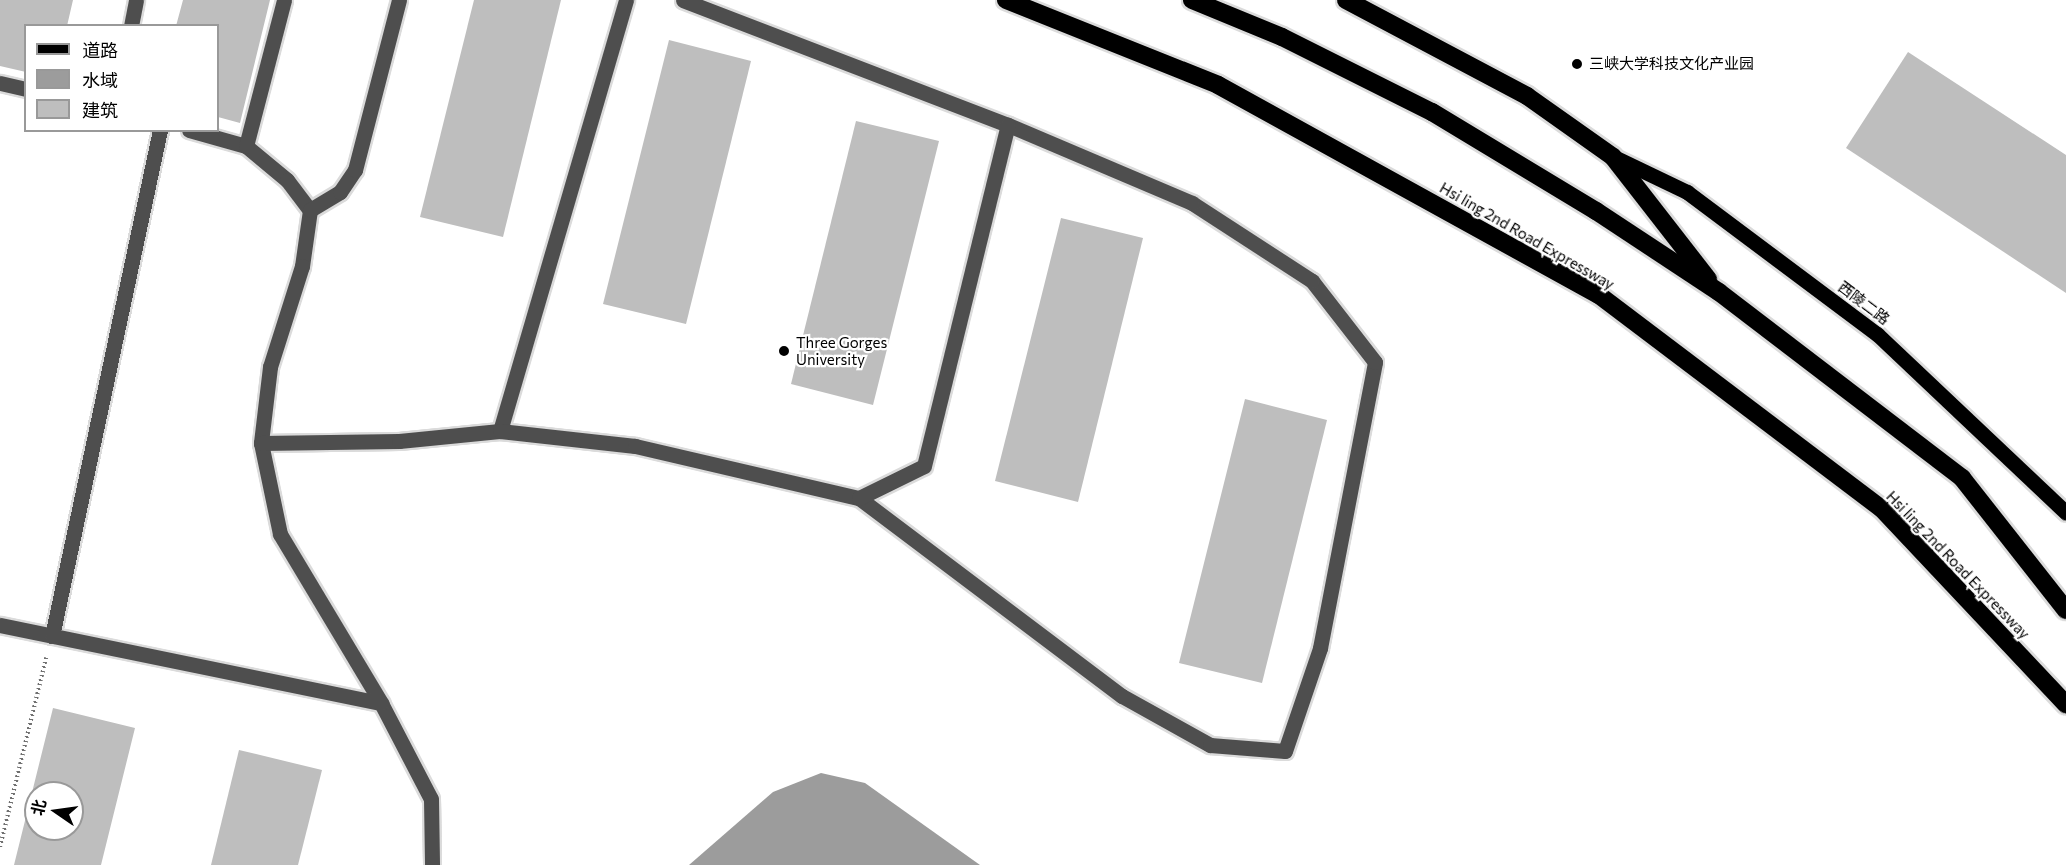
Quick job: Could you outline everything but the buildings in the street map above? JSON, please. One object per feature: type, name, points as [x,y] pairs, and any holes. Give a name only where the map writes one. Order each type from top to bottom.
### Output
[{"type":"highway","name":"Hsi ling 2nd Road Expressway","points":[[1006,0],[1218,84],[1599,295],[1881,508],[2066,704]]},
{"type":"highway","points":[[1192,0],[1282,37],[1432,112],[1596,211],[1719,292],[1962,478],[2066,609]]},
{"type":"highway","points":[[1346,0],[1527,96],[1613,157],[1719,292]]},
{"type":"main road","name":"西陵二路","points":[[1613,157],[1687,192],[1877,334],[2066,513]]},
{"type":"lane","points":[[131,24],[136,0]]},
{"type":"lane","points":[[246,146],[284,0]]},
{"type":"lane","points":[[310,210],[340,192],[355,170],[399,0]]},
{"type":"lane","points":[[500,431],[626,0]]},
{"type":"lane","points":[[261,443],[399,441],[500,431],[634,446],[859,498],[1122,696],[1210,745],[1286,751],[1320,648],[1375,362],[1311,281],[1191,203],[1008,125],[683,0]]},
{"type":"lane","points":[[0,83],[24,89]]},
{"type":"lane","points":[[859,498],[924,466],[1008,125]]},
{"type":"lane","points":[[52,636],[160,132]]},
{"type":"lane","points":[[196,132],[246,146],[287,180],[310,210],[302,266],[270,367],[261,443],[280,534],[381,703],[430,799],[432,865]]},
{"type":"lane","points":[[0,625],[381,703]]},
{"type":"path","points":[[0,847],[52,636]]},
{"type":"water","points":[[821,773],[865,783],[980,865],[689,865],[773,792]]},
{"type":"place","name":"三峡大学科技文化产业园","points":[[1577,64]]},
{"type":"place","name":"Three Gorges University","points":[[784,351]]}]
